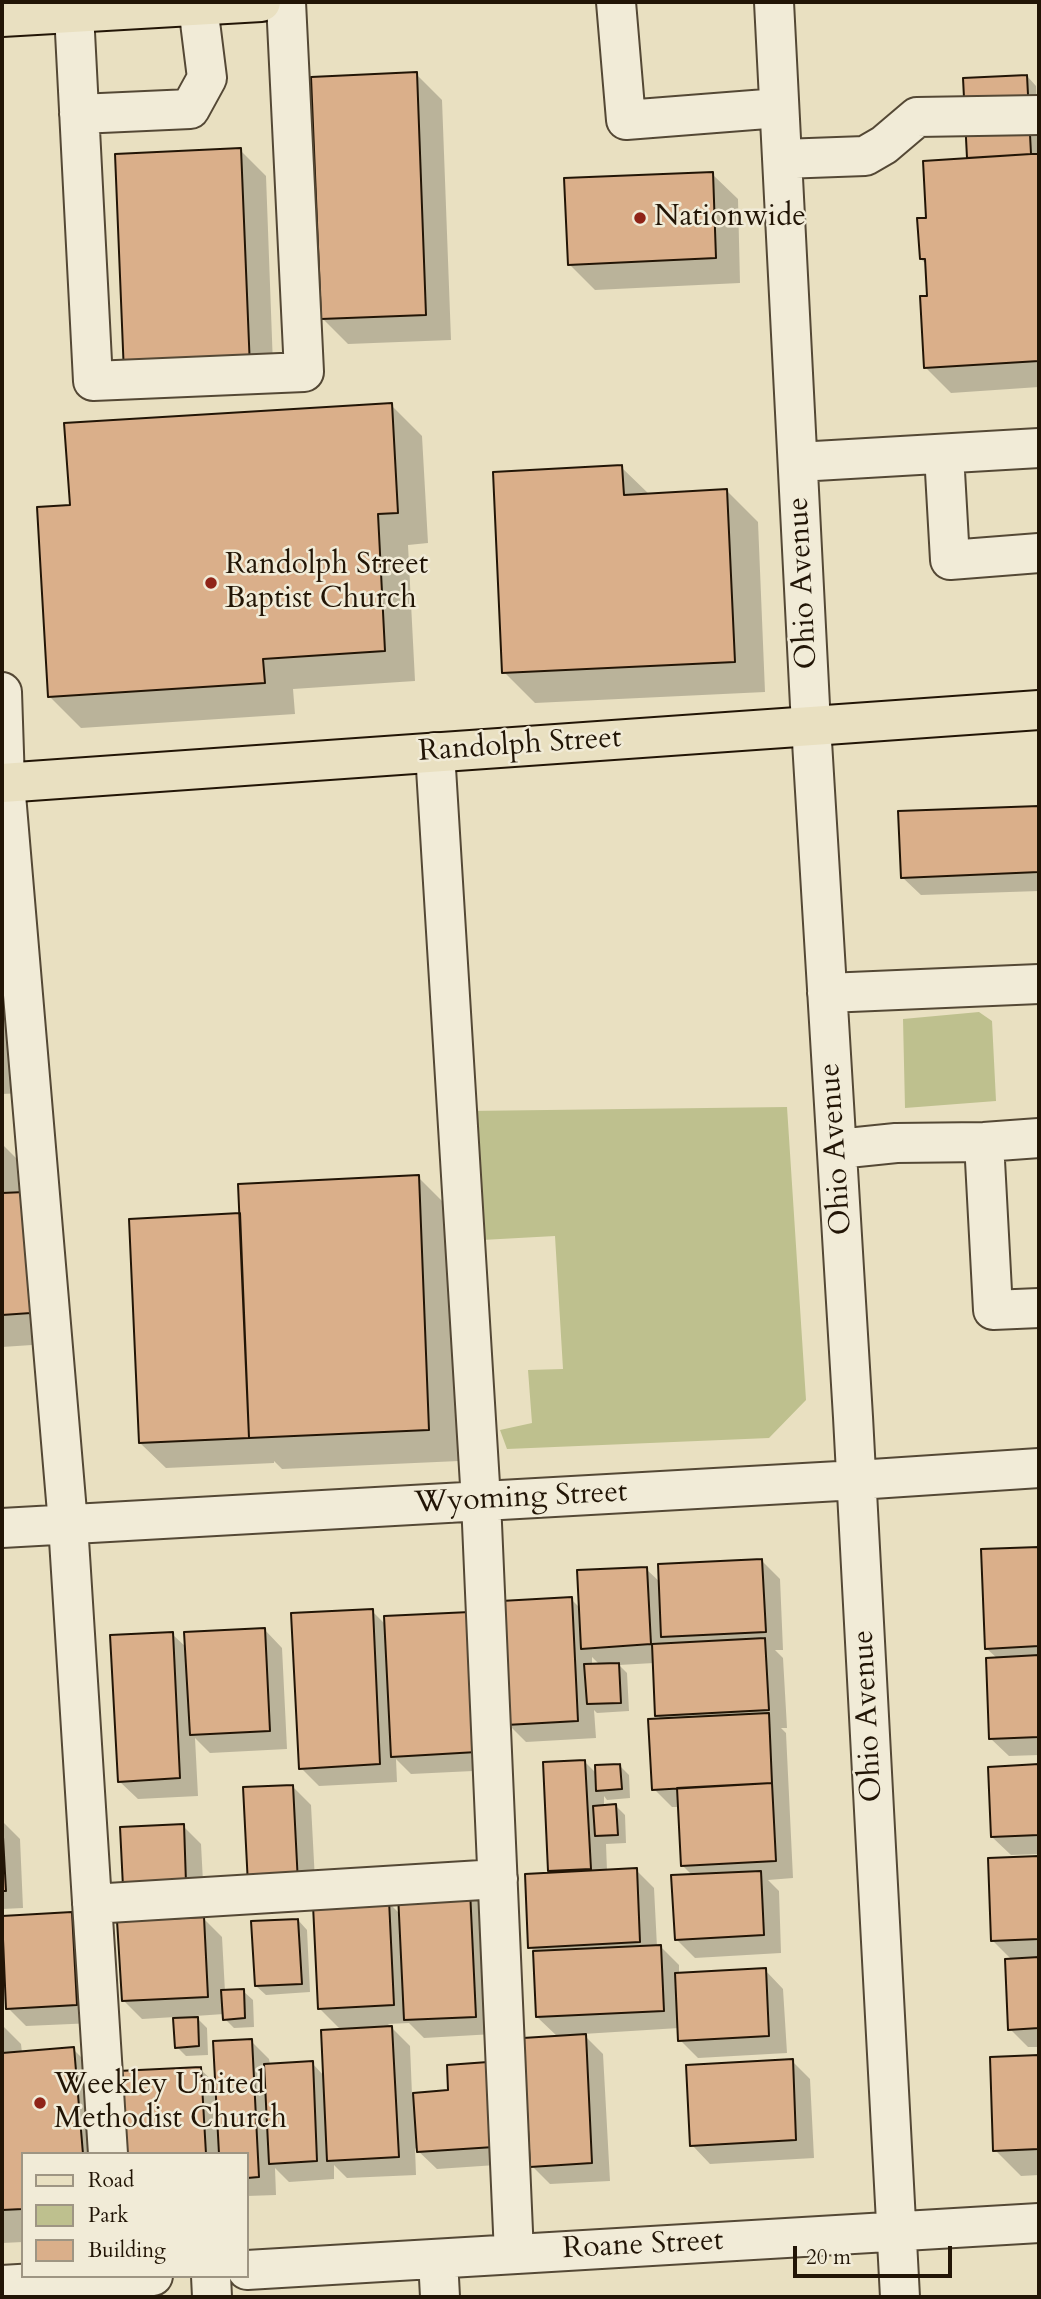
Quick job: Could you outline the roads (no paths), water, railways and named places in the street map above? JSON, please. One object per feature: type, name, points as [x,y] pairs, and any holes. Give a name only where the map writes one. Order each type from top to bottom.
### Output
[{"type":"main road","points":[[11,11],[74,13],[261,2]]},
{"type":"main road","name":"Randolph Street","points":[[4,783],[1039,710]]},
{"type":"street","points":[[74,13],[93,381],[304,372],[286,2]]},
{"type":"street","points":[[616,2],[625,120],[779,108]]},
{"type":"street","name":"Ohio Avenue","points":[[774,2],[811,725],[857,1480],[900,2297]]},
{"type":"street","points":[[79,114],[190,109],[207,78],[198,6]]},
{"type":"street","points":[[782,159],[865,156],[884,145],[916,117],[1039,115]]},
{"type":"street","points":[[798,462],[1039,448]]},
{"type":"street","points":[[944,454],[950,560],[1039,553]]},
{"type":"street","points":[[2,692],[4,783],[68,1524],[108,2152]]},
{"type":"street","points":[[436,752],[481,1501],[514,2254]]},
{"type":"street","points":[[827,993],[1039,984]]},
{"type":"street","points":[[838,1149],[896,1143],[1039,1138]]},
{"type":"street","points":[[984,1142],[993,1310],[1039,1308]]},
{"type":"street","name":"Wyoming Street","points":[[2,1528],[1039,1468]]},
{"type":"street","points":[[92,1904],[498,1879]]},
{"type":"street","name":"Roane Street","points":[[248,2270],[321,2281],[438,2259],[1039,2223]]},
{"type":"street","points":[[438,2259],[440,2297]]},
{"type":"street","points":[[2,2285],[112,2278]]},
{"type":"street","points":[[211,2278],[212,2297]]},
{"type":"place","name":"Nationwide","points":[[640,218]]},
{"type":"place","name":"Randolph Street Baptist Church","points":[[211,583]]},
{"type":"place","name":"Weekley United Methodist Church","points":[[40,2103]]}]
